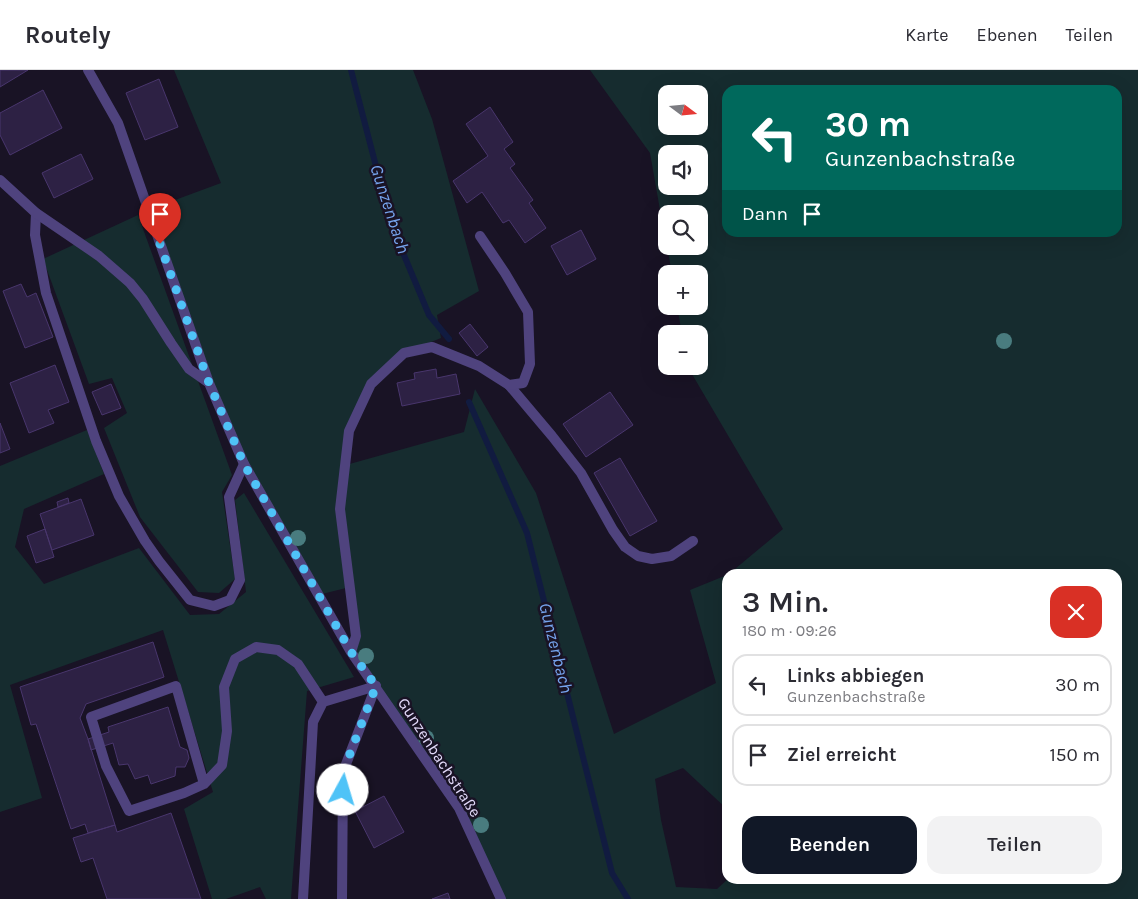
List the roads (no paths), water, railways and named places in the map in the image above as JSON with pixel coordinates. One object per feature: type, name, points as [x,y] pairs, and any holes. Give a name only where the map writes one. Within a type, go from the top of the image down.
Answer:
[{"type":"street","name":"Gunzenbachstraße","points":[[88,70],[118,123],[209,383],[244,464],[351,652],[459,808],[501,899]]},
{"type":"street","points":[[0,180],[36,213],[98,256],[130,283],[143,299],[189,369],[209,383]]},
{"type":"street","points":[[36,213],[35,235],[46,292],[96,441],[119,496],[145,541],[190,600],[214,606],[230,600],[240,580],[228,496],[244,464]]},
{"type":"street","points":[[480,236],[528,312],[530,364],[524,383],[509,385]]},
{"type":"street","points":[[351,652],[356,636],[340,509],[348,431],[371,384],[404,353],[432,347],[479,366],[509,385],[581,473],[613,530],[625,547],[638,556],[652,560],[671,556],[693,541]]},
{"type":"street","points":[[204,784],[176,686],[91,716],[106,766],[129,811],[184,793],[204,784],[222,765],[227,732],[224,687],[235,659],[256,648],[278,650],[298,664],[323,702]]},
{"type":"street","name":"Gunzenbachstraße","points":[[342,899],[343,772],[376,686]]},
{"type":"street","points":[[303,899],[313,722],[323,702],[376,686]]},
{"type":"waterway","name":"Gunzenbach","points":[[351,70],[391,224],[429,315],[449,339]]},
{"type":"waterway","name":"Gunzenbach","points":[[469,402],[527,533],[612,873],[628,899]]}]
